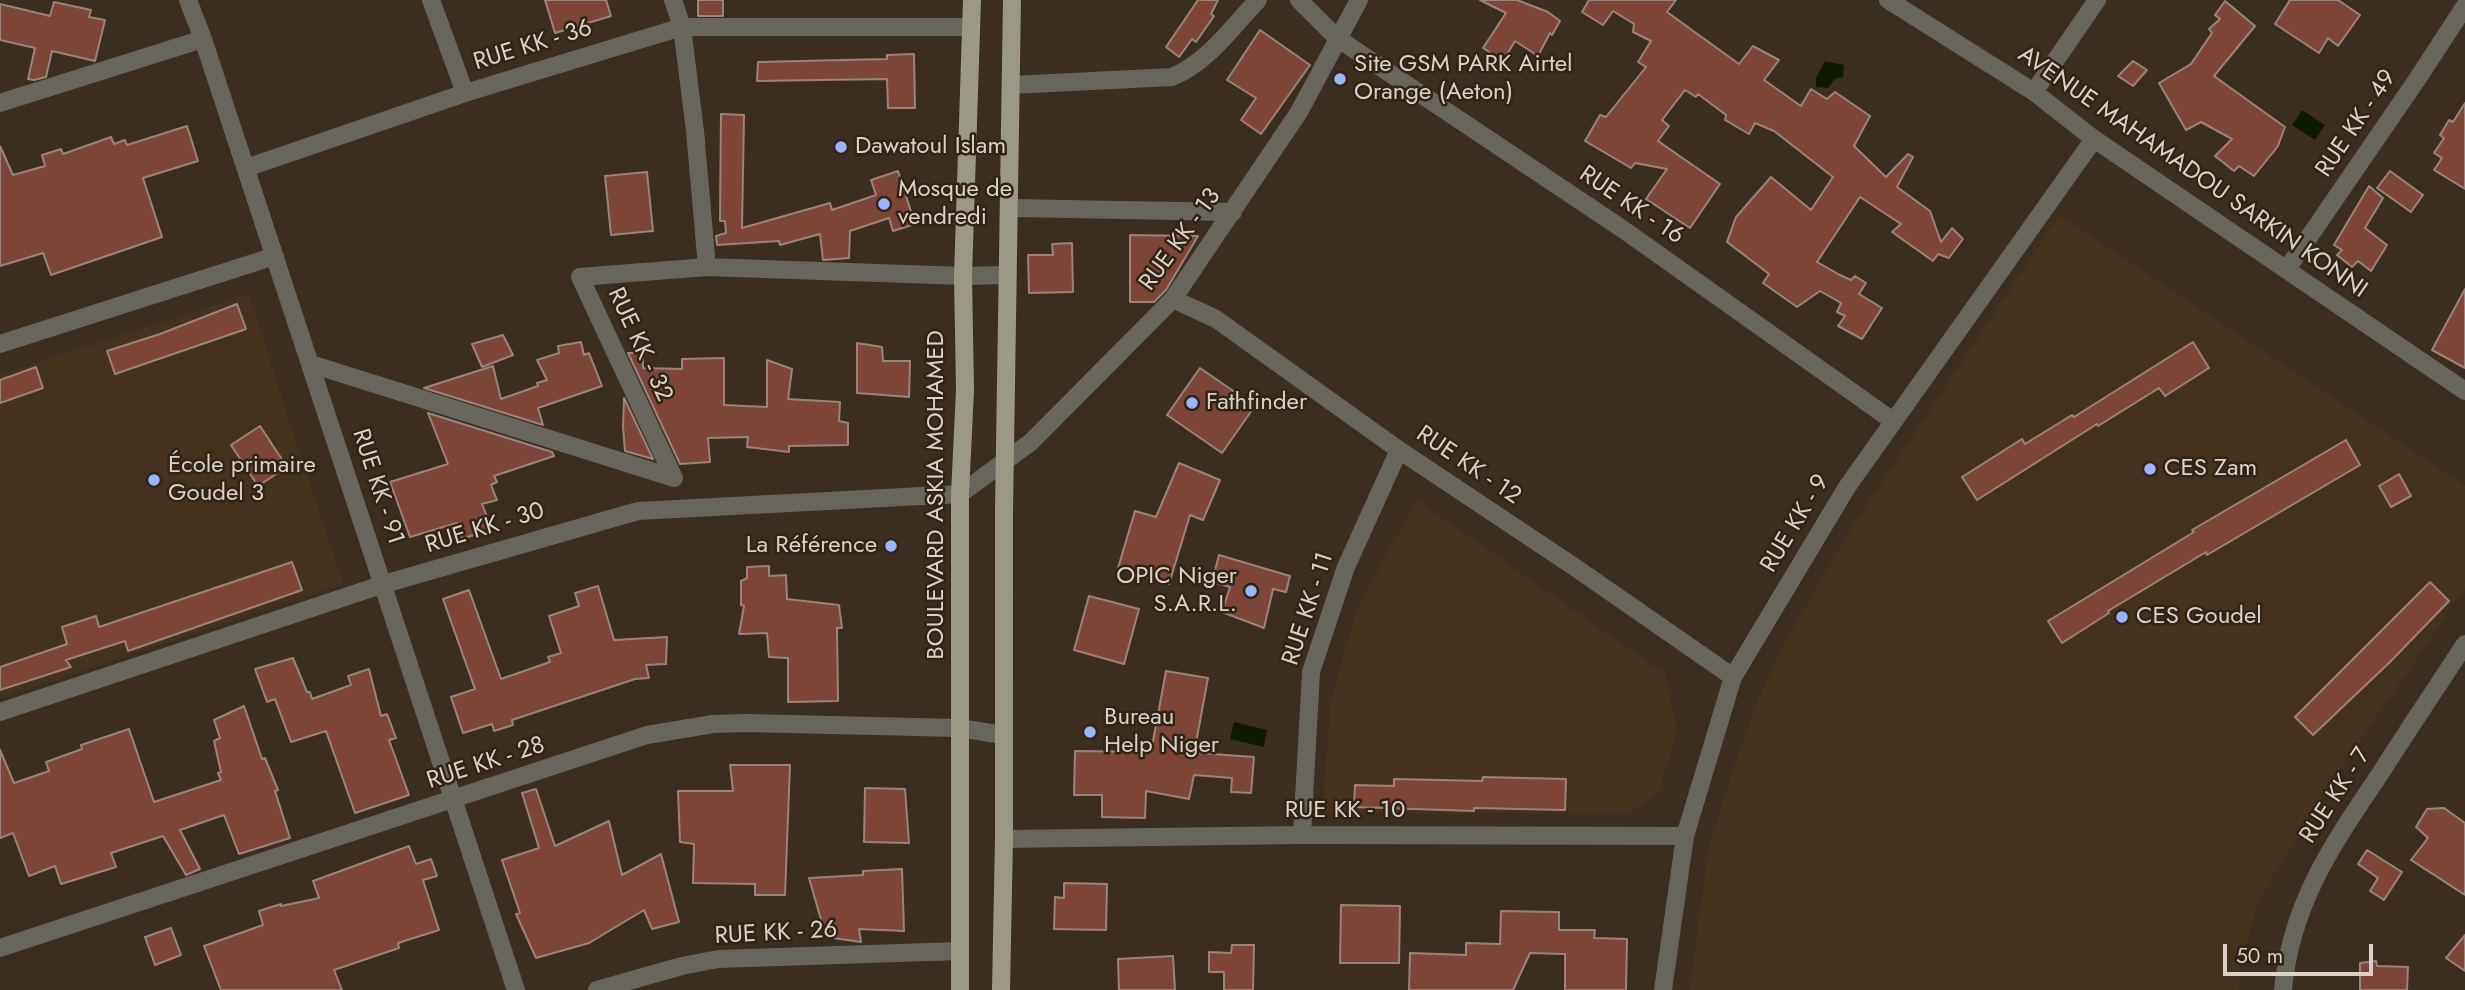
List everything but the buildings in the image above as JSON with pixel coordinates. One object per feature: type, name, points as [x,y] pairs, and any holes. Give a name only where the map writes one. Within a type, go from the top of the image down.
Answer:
[{"type":"main road","name":"BOULEVARD ASKIA MOHAMED","points":[[960,990],[960,494],[965,390],[963,276],[972,0]]},
{"type":"main road","points":[[1002,990],[1005,463],[1012,0]]},
{"type":"street","name":"RUE KK - 91","points":[[188,0],[384,584],[516,990]]},
{"type":"street","points":[[432,0],[465,93]]},
{"type":"street","points":[[673,0],[682,27],[695,131],[707,267]]},
{"type":"street","points":[[1012,85],[1172,77],[1190,69],[1210,52],[1258,0]]},
{"type":"street","name":"RUE KK - 16","points":[[1299,0],[1337,38],[1624,230],[1893,421]]},
{"type":"street","name":"RUE KK - 13","points":[[960,494],[1031,442],[1173,299],[1299,112],[1359,0]]},
{"type":"street","name":"AVENUE MAHAMADOU SARKIN KONNI","points":[[1888,0],[2034,92],[2094,139],[2465,391]]},
{"type":"street","points":[[2034,92],[2097,0]]},
{"type":"street","name":"RUE KK - 49","points":[[2287,269],[2465,6]]},
{"type":"street","name":"RUE KK - 36","points":[[246,168],[465,93],[682,27],[971,27]]},
{"type":"street","points":[[0,103],[203,39]]},
{"type":"street","points":[[0,91],[20,96]]},
{"type":"street","name":"RUE KK - 9","points":[[1663,990],[1685,836],[1733,677],[1847,487],[2094,139]]},
{"type":"street","points":[[1010,208],[1233,212]]},
{"type":"street","points":[[0,344],[275,256]]},
{"type":"street","name":"RUE KK - 32","points":[[311,364],[674,478],[580,277],[707,267],[963,276],[1008,275]]},
{"type":"street","name":"RUE KK - 12","points":[[1173,299],[1216,319],[1399,450],[1733,677]]},
{"type":"street","name":"RUE KK - 11","points":[[1302,835],[1311,672],[1346,567],[1399,450]]},
{"type":"street","name":"RUE KK - 30","points":[[0,712],[384,584],[638,511],[960,494]]},
{"type":"street","name":"RUE KK - 7","points":[[2283,990],[2297,918],[2313,880],[2465,644]]},
{"type":"street","name":"RUE KK - 28","points":[[0,948],[647,736],[683,728],[747,723],[959,728],[1003,735]]},
{"type":"street","name":"RUE KK - 10","points":[[1004,839],[1302,835],[1685,836]]},
{"type":"street","name":"RUE KK - 26","points":[[597,990],[682,965],[718,959],[960,951]]},
{"type":"shaded area","points":[[1825,61],[1844,65],[1843,77],[1835,79],[1828,88],[1816,87],[1816,78]]},
{"type":"shaded area","points":[[2302,110],[2325,125],[2315,140],[2292,125]]},
{"type":"shaded area","name":"CES Goudel","points":[[2060,215],[2465,486],[2465,588],[2331,783],[2276,870],[2256,908],[2242,959],[2239,990],[1690,990],[1708,852],[1732,771],[1760,696],[1784,643],[1852,528]]},
{"type":"shaded area","name":"École primaire Goudel 3","points":[[248,294],[343,584],[0,698],[0,375]]},
{"type":"shaded area","points":[[1417,500],[1665,674],[1677,728],[1660,791],[1629,813],[1322,814],[1331,701],[1357,609]]},
{"type":"shaded area","points":[[1234,722],[1267,730],[1264,747],[1230,739]]},
{"type":"place","name":"Site GSM PARK Airtel Orange (Aeton)","points":[[1340,79]]},
{"type":"place","name":"Dawatoul Islam","points":[[841,147]]},
{"type":"place","name":"Mosque de vendredi","points":[[884,204]]},
{"type":"place","name":"Fathfinder","points":[[1192,403]]},
{"type":"place","name":"CES Zam","points":[[2150,469]]},
{"type":"place","name":"École primaire Goudel 3","points":[[154,480]]},
{"type":"place","name":"La Référence","points":[[891,546]]},
{"type":"place","name":"OPIC Niger S.A.R.L.","points":[[1251,591]]},
{"type":"place","name":"CES Goudel","points":[[2122,617]]},
{"type":"place","name":"Bureau Help Niger","points":[[1090,732]]}]
